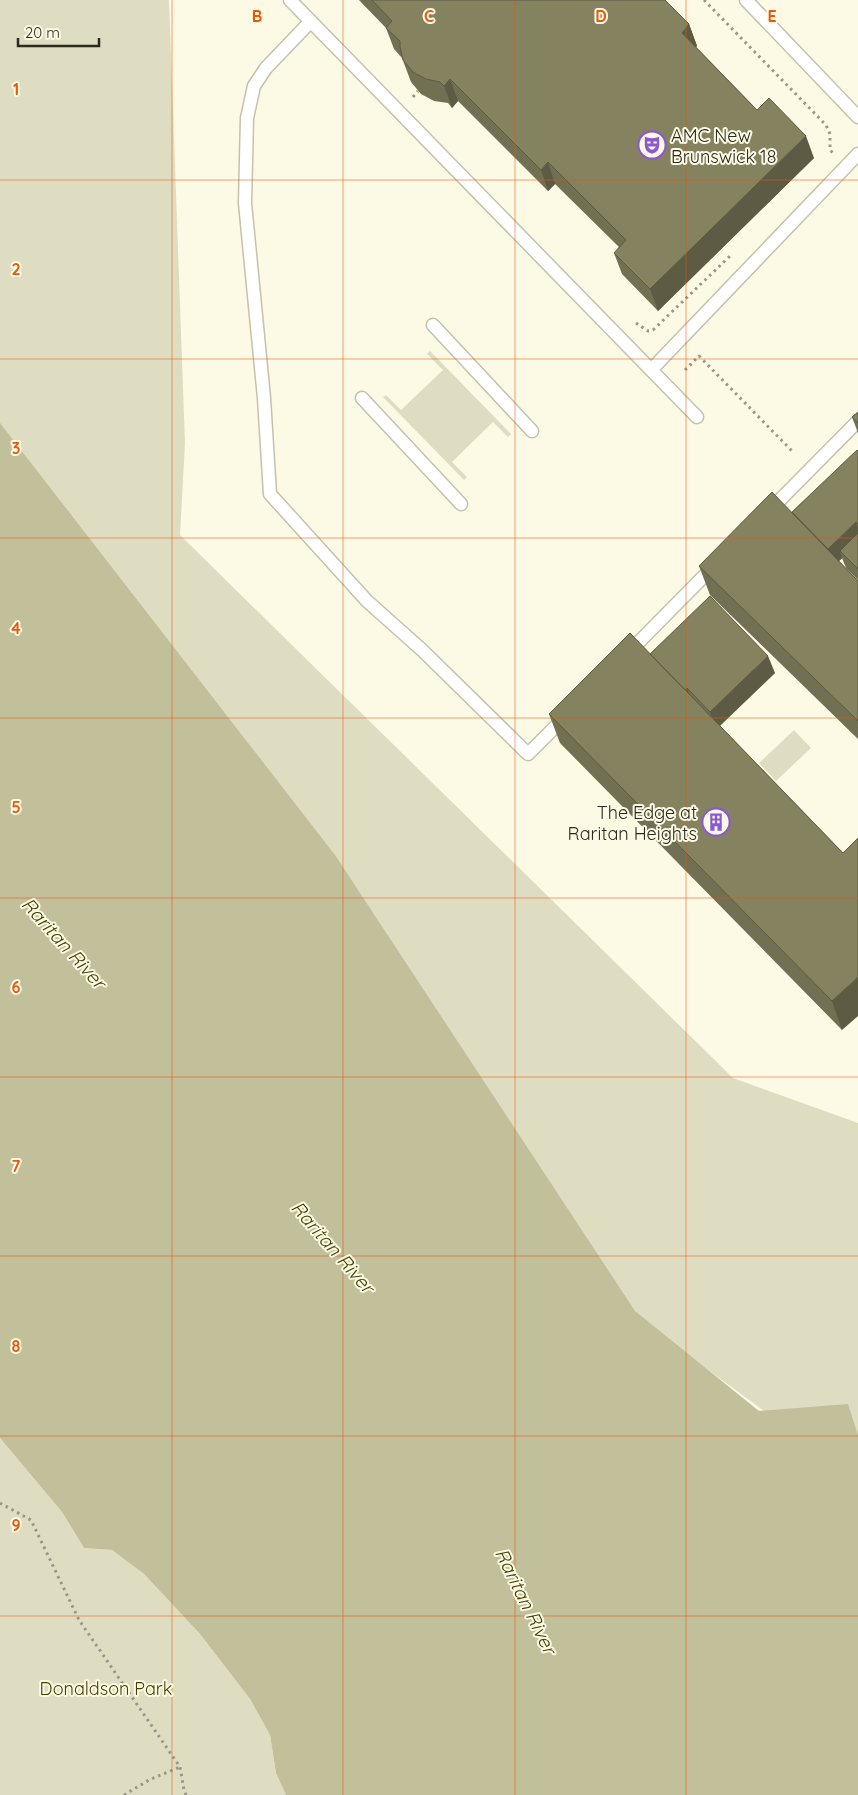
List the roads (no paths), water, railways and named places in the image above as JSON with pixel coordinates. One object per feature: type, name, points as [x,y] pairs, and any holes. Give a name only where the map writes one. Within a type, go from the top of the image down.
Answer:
[{"type":"lane","points":[[290,0],[697,416]]},
{"type":"lane","points":[[746,0],[858,117]]},
{"type":"lane","points":[[311,21],[266,68],[254,86],[247,118],[245,203],[264,398],[270,494],[367,600],[422,650],[528,754],[570,711]]},
{"type":"lane","points":[[652,369],[858,154]]},
{"type":"lane","points":[[433,325],[532,431]]},
{"type":"lane","points":[[362,398],[461,504]]},
{"type":"lane","points":[[760,520],[858,421]]},
{"type":"lane","points":[[619,662],[725,556]]},
{"type":"water","name":"Raritan River","points":[[0,423],[335,855],[635,1311],[759,1411],[848,1404],[858,1435],[858,1795],[286,1795],[276,1773],[270,1735],[250,1699],[200,1634],[144,1574],[112,1550],[84,1548],[62,1512],[0,1438]]},
{"type":"place","name":"AMC New Brunswick 18","points":[[652,145]]},
{"type":"place","name":"The Edge at Raritan Heights","points":[[716,822]]},
{"type":"park label","name":"Donaldson Park","points":[[106,1688]]}]
